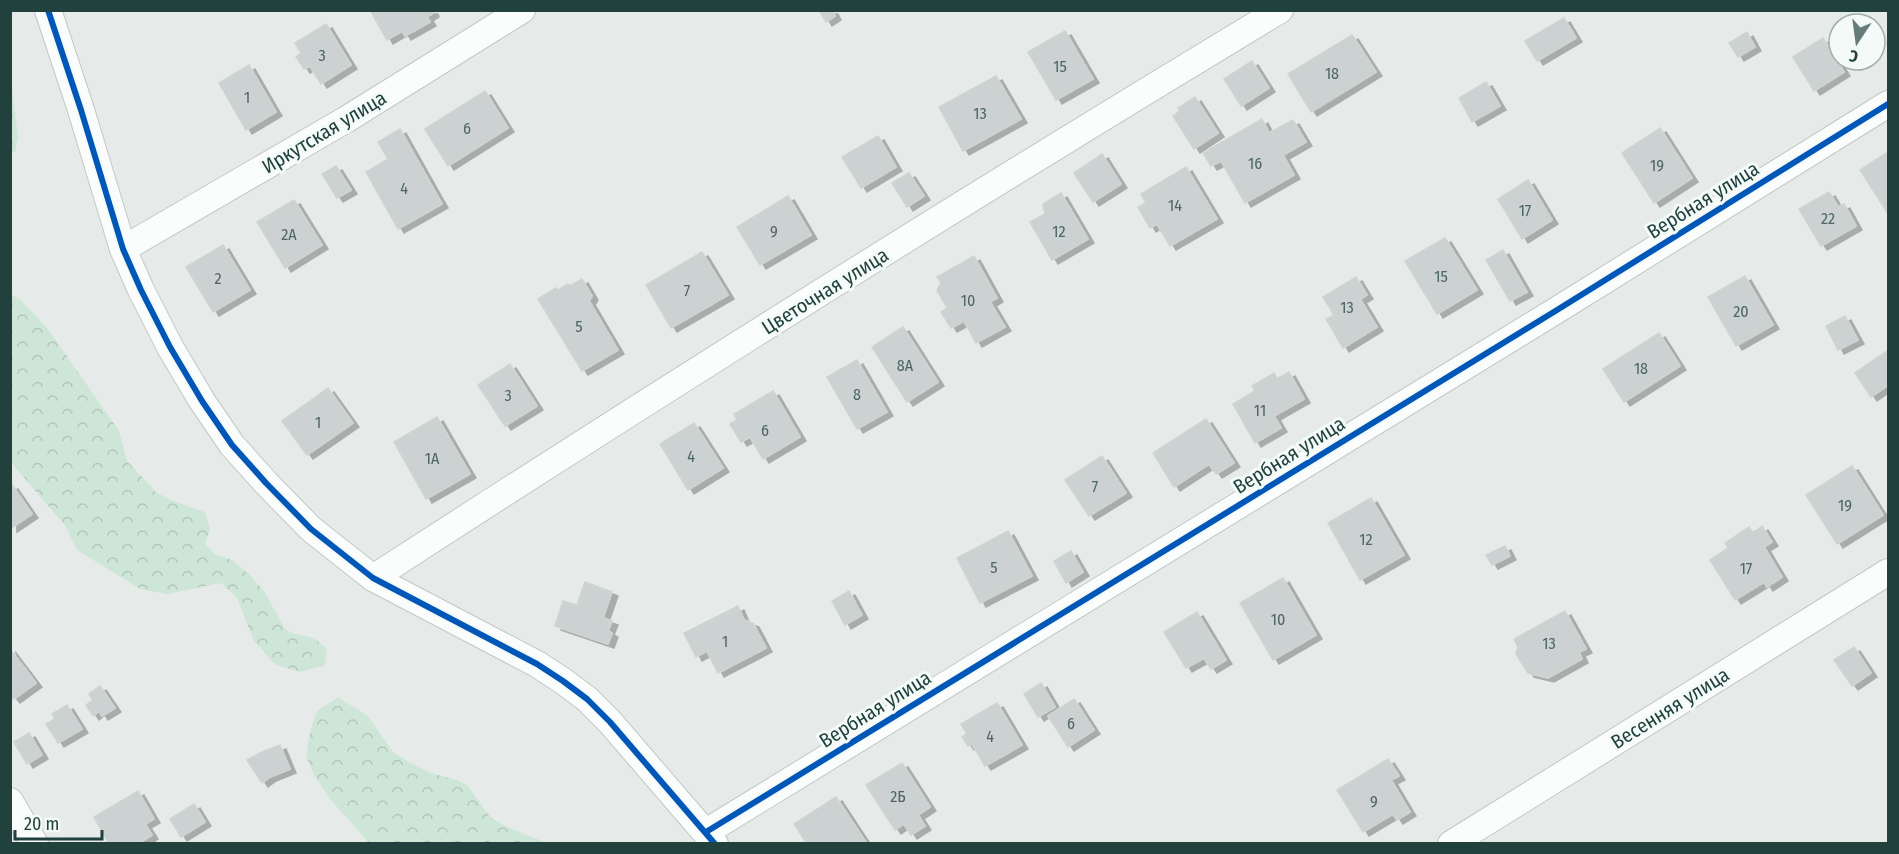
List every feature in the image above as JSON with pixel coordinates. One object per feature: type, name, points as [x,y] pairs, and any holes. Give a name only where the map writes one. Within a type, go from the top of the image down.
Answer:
[{"type":"street","points":[[48,10],[123,249],[170,347],[232,445],[311,528],[373,578],[507,649],[563,681],[587,699],[610,722],[710,838]]},
{"type":"street","name":"Иркутская улица","points":[[123,249],[347,119],[522,10]]},
{"type":"street","name":"Цветочная улица","points":[[373,578],[603,430],[1117,109],[1280,10]]},
{"type":"street","name":"Вербная улица","points":[[710,838],[1888,104]]},
{"type":"street","name":"Весенняя улица","points":[[1451,843],[1888,572]]},
{"type":"street","points":[[10,801],[35,843]]},
{"type":"green space","points":[[11,81],[18,137],[15,152],[11,152]]},
{"type":"green space","points":[[11,295],[20,299],[48,329],[119,431],[127,461],[156,492],[205,512],[210,529],[205,544],[215,554],[232,560],[249,574],[264,591],[285,629],[314,638],[327,649],[325,665],[300,672],[276,665],[254,641],[237,598],[221,583],[167,594],[140,589],[77,550],[66,527],[11,462]]},
{"type":"green space","points":[[338,697],[368,716],[393,752],[431,773],[457,780],[468,786],[490,817],[505,826],[547,843],[369,843],[330,799],[314,775],[306,756],[310,732],[317,711]]},
{"type":"building","points":[[370,10],[432,10],[433,13],[427,17],[430,22],[405,36],[402,31],[387,40]]},
{"type":"building","points":[[819,10],[832,10],[835,16],[826,22]]},
{"type":"building","points":[[1564,18],[1576,38],[1537,61],[1525,41]]},
{"type":"building","points":[[326,24],[351,65],[321,84],[310,66],[304,69],[296,57],[301,53],[295,43]]},
{"type":"building","points":[[1065,31],[1093,79],[1056,100],[1028,52]]},
{"type":"building","points":[[1747,32],[1755,47],[1738,57],[1729,43]]},
{"type":"building","points":[[1352,35],[1376,72],[1311,112],[1288,74]]},
{"type":"building","points":[[1823,38],[1827,44],[1827,72],[1844,72],[1814,91],[1793,57]]},
{"type":"building","points":[[1252,61],[1269,88],[1241,106],[1224,79]]},
{"type":"building","points":[[249,65],[276,112],[246,130],[219,83]]},
{"type":"building","points":[[996,76],[1021,119],[963,151],[939,107]]},
{"type":"building","points":[[1486,82],[1500,106],[1472,122],[1459,98]]},
{"type":"building","points":[[485,91],[508,128],[448,166],[425,129]]},
{"type":"building","points":[[1195,97],[1218,133],[1194,149],[1173,116],[1180,111],[1178,108]]},
{"type":"building","points":[[1262,119],[1269,133],[1293,120],[1306,142],[1283,155],[1294,175],[1245,203],[1221,161],[1211,166],[1203,153]]},
{"type":"building","points":[[1660,128],[1692,178],[1654,203],[1622,153]]},
{"type":"building","points":[[400,129],[442,204],[398,229],[366,172],[388,159],[378,142]]},
{"type":"building","points":[[878,136],[896,167],[861,188],[842,157]]},
{"type":"building","points":[[1888,152],[1888,214],[1860,170]]},
{"type":"building","points":[[1102,154],[1121,184],[1093,202],[1074,173]]},
{"type":"building","points":[[336,166],[351,190],[337,198],[322,174]]},
{"type":"building","points":[[1186,167],[1217,219],[1170,246],[1157,224],[1150,228],[1138,207],[1146,203],[1141,194]]},
{"type":"building","points":[[909,173],[924,196],[907,207],[892,183]]},
{"type":"building","points":[[1528,180],[1552,220],[1522,239],[1498,199]]},
{"type":"building","points":[[1829,192],[1838,207],[1844,204],[1856,226],[1821,246],[1799,209]]},
{"type":"building","points":[[1061,193],[1088,239],[1052,260],[1030,222],[1045,214],[1043,204]]},
{"type":"building","points":[[788,196],[811,235],[760,265],[737,227]]},
{"type":"building","points":[[294,200],[322,245],[285,268],[257,222]]},
{"type":"building","points":[[1445,238],[1477,290],[1437,314],[1405,261]]},
{"type":"building","points":[[223,245],[250,290],[213,312],[186,267]]},
{"type":"building","points":[[1503,250],[1527,292],[1510,301],[1486,260]]},
{"type":"building","points":[[702,252],[728,295],[671,328],[646,285]]},
{"type":"building","points":[[974,256],[997,298],[990,302],[1005,327],[976,343],[964,321],[951,328],[941,312],[947,308],[937,290],[941,283],[937,277]]},
{"type":"building","points":[[1745,276],[1773,325],[1736,346],[1708,297]]},
{"type":"building","points":[[1356,277],[1367,295],[1360,299],[1377,327],[1343,348],[1326,319],[1334,315],[1323,297]]},
{"type":"building","points":[[582,279],[592,296],[589,301],[618,350],[582,371],[538,299],[556,288],[558,290],[568,284],[570,286]]},
{"type":"building","points":[[1845,316],[1858,340],[1838,350],[1826,326]]},
{"type":"building","points":[[903,327],[938,382],[907,402],[872,347]]},
{"type":"building","points":[[1659,333],[1680,366],[1624,402],[1603,369]]},
{"type":"building","points":[[1887,351],[1888,385],[1871,397],[1855,373]]},
{"type":"building","points":[[857,360],[887,412],[857,429],[827,377]]},
{"type":"building","points":[[510,364],[537,406],[505,426],[478,385]]},
{"type":"building","points":[[1289,372],[1304,399],[1274,416],[1281,428],[1255,443],[1233,404],[1255,391],[1252,386],[1274,373],[1277,379]]},
{"type":"building","points":[[328,388],[353,423],[307,455],[282,421]]},
{"type":"building","points":[[773,391],[800,437],[763,459],[750,437],[741,442],[730,424],[737,420],[734,414]]},
{"type":"building","points":[[437,417],[470,474],[426,499],[394,442]]},
{"type":"building","points":[[1206,419],[1234,463],[1216,474],[1209,464],[1174,487],[1153,453]]},
{"type":"building","points":[[694,423],[723,468],[688,490],[660,444]]},
{"type":"building","points":[[1102,456],[1126,493],[1089,516],[1065,480]]},
{"type":"building","points":[[1852,466],[1883,515],[1837,544],[1806,495]]},
{"type":"building","points":[[12,485],[32,514],[11,528],[10,486]]},
{"type":"building","points":[[1371,498],[1404,555],[1360,580],[1328,523]]},
{"type":"building","points":[[1762,526],[1772,542],[1764,547],[1782,577],[1767,587],[1764,582],[1735,600],[1710,560],[1728,548],[1725,543],[1749,527],[1753,533]]},
{"type":"building","points":[[1008,531],[1032,576],[980,603],[957,558]]},
{"type":"building","points":[[1505,546],[1510,556],[1492,565],[1486,555]]},
{"type":"building","points":[[1071,551],[1083,572],[1066,583],[1054,561]]},
{"type":"building","points":[[1283,578],[1316,635],[1273,660],[1240,603]]},
{"type":"building","points":[[585,582],[612,592],[603,618],[612,621],[608,631],[612,633],[608,644],[555,626],[563,601],[577,605]]},
{"type":"building","points":[[849,591],[862,615],[845,625],[832,601]]},
{"type":"building","points":[[738,606],[744,620],[753,623],[766,648],[718,673],[707,651],[696,657],[684,633]]},
{"type":"building","points":[[1565,611],[1586,649],[1579,652],[1582,659],[1548,678],[1528,673],[1516,654],[1518,647],[1514,639]]},
{"type":"building","points":[[1197,612],[1226,660],[1211,669],[1204,658],[1186,668],[1164,632]]},
{"type":"building","points":[[1854,647],[1871,673],[1852,686],[1834,660]]},
{"type":"building","points":[[10,649],[36,683],[14,699],[10,694]]},
{"type":"building","points":[[1041,683],[1055,707],[1038,717],[1024,694]]},
{"type":"building","points":[[100,686],[115,708],[102,716],[99,711],[93,716],[86,705],[93,700],[89,694]]},
{"type":"building","points":[[1074,699],[1094,730],[1068,747],[1048,716]]},
{"type":"building","points":[[997,703],[1022,745],[985,766],[972,744],[968,746],[962,737],[967,734],[961,724]]},
{"type":"building","points":[[67,705],[82,729],[58,743],[46,724],[55,719],[52,714]]},
{"type":"building","points":[[29,733],[42,755],[27,764],[14,742]]},
{"type":"building","points":[[280,745],[290,769],[262,783],[247,760]]},
{"type":"building","points":[[1388,759],[1399,776],[1391,780],[1410,812],[1397,820],[1393,814],[1363,832],[1337,790]]},
{"type":"building","points":[[902,763],[930,807],[918,815],[925,826],[911,835],[904,824],[895,830],[866,785]]},
{"type":"building","points":[[138,791],[154,819],[145,824],[152,835],[138,844],[109,844],[94,817]]},
{"type":"building","points":[[836,797],[867,844],[807,844],[794,824]]},
{"type":"building","points":[[194,804],[205,822],[181,837],[170,819]]},
{"type":"cycle path","points":[[48,10],[123,249],[170,347],[202,401],[232,445],[311,529],[373,578],[537,664],[587,699],[610,722],[715,844]]},
{"type":"cycle path","points":[[706,832],[1557,310],[1888,104]]}]
